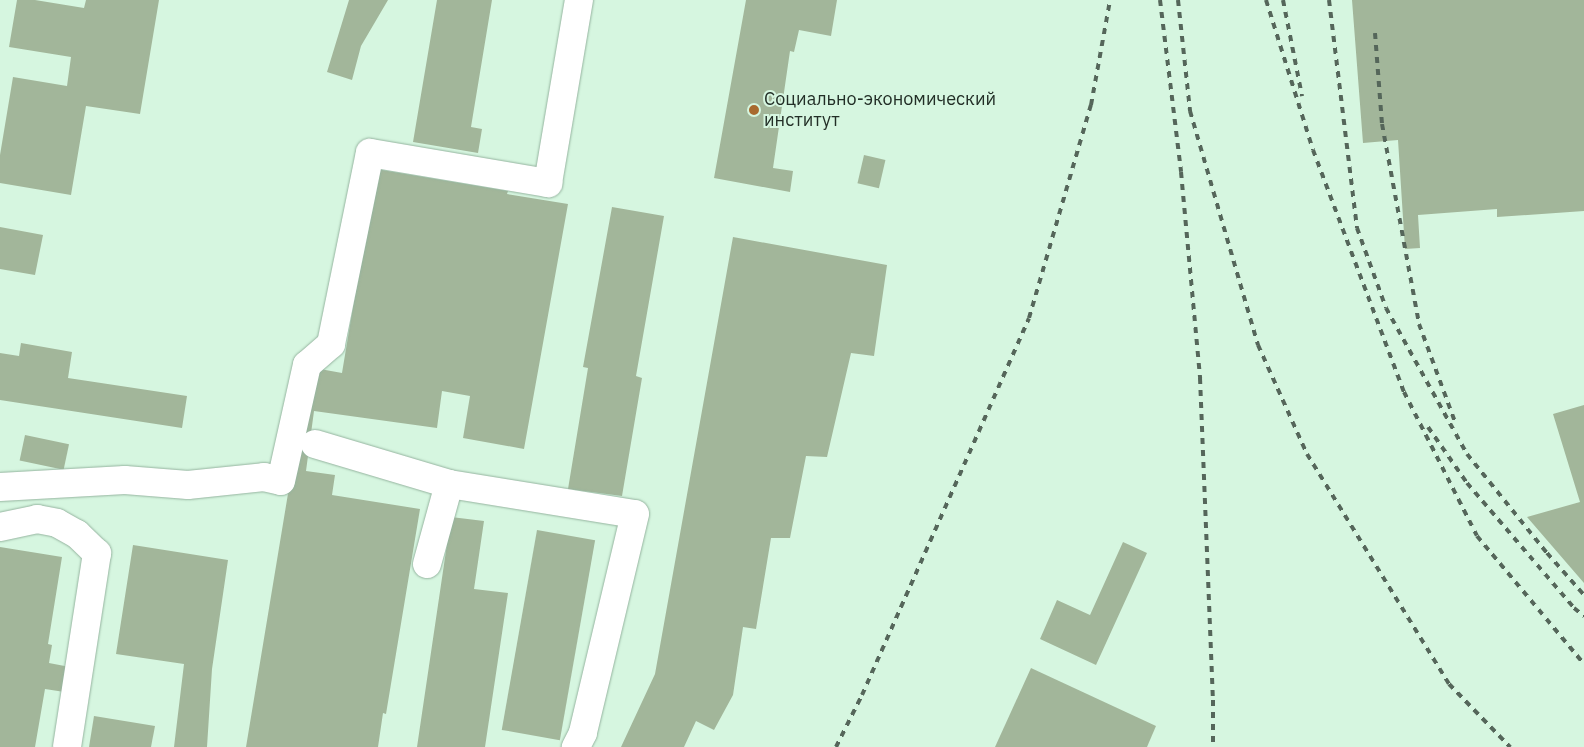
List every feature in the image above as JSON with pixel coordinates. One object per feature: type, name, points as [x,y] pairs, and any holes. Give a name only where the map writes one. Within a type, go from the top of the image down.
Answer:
[{"type":"lane","points":[[0,487],[125,480],[188,485],[264,477],[281,481],[307,365],[331,344],[370,153],[548,183],[579,0]]},
{"type":"lane","points":[[315,444],[449,484],[635,514],[583,732],[576,747]]},
{"type":"lane","points":[[428,564],[449,484]]},
{"type":"lane","points":[[0,526],[37,519],[57,523],[77,534],[97,553],[67,747]]},
{"type":"building","points":[[17,0],[35,0],[84,8],[86,0],[159,0],[140,114],[86,106],[71,195],[0,183],[0,155],[13,77],[67,86],[71,57],[9,47]]},
{"type":"building","points":[[349,0],[388,0],[361,46],[352,80],[327,72]]},
{"type":"building","points":[[437,0],[492,0],[471,127],[482,129],[478,153],[413,142]]},
{"type":"building","name":"Социально-экономический институт","points":[[746,0],[837,0],[831,36],[799,30],[794,52],[790,51],[773,168],[793,171],[790,192],[714,178]]},
{"type":"building","points":[[1352,0],[1584,0],[1584,211],[1497,217],[1497,209],[1418,215],[1420,248],[1405,249],[1398,140],[1363,143]]},
{"type":"building","points":[[864,155],[885,160],[879,188],[857,183]]},
{"type":"building","points":[[376,169],[508,191],[507,194],[568,204],[524,449],[463,438],[470,396],[442,391],[437,428],[314,411],[306,471],[335,475],[332,495],[420,509],[386,714],[383,713],[378,747],[246,747],[309,367],[342,373]]},
{"type":"building","points":[[612,207],[664,216],[636,376],[642,378],[622,496],[568,489],[588,368],[583,367]]},
{"type":"building","points":[[0,227],[43,235],[35,275],[0,269]]},
{"type":"building","points":[[733,237],[887,265],[874,356],[851,353],[827,457],[806,456],[790,538],[771,538],[756,629],[743,627],[733,695],[714,730],[696,721],[684,747],[621,747],[655,674]]},
{"type":"building","points":[[21,343],[72,352],[68,378],[187,396],[182,428],[0,400],[0,353],[19,356]]},
{"type":"building","points":[[1584,405],[1584,583],[1527,517],[1580,502],[1553,414]]},
{"type":"building","points":[[25,435],[69,444],[64,470],[20,460]]},
{"type":"building","points":[[451,517],[484,521],[474,589],[508,593],[485,747],[417,747]]},
{"type":"building","points":[[537,530],[595,540],[560,740],[502,730]]},
{"type":"building","points":[[1123,542],[1147,553],[1096,665],[1040,639],[1057,600],[1090,615]]},
{"type":"building","points":[[133,545],[228,560],[212,669],[207,747],[174,747],[184,664],[116,654]]},
{"type":"building","points":[[0,547],[62,557],[48,644],[52,645],[49,663],[75,668],[71,693],[45,689],[35,747],[0,747]]},
{"type":"building","points":[[1031,668],[1156,726],[1147,747],[995,747]]},
{"type":"building","points":[[94,716],[155,726],[151,747],[89,747]]},
{"type":"railway","points":[[836,747],[862,695],[1029,318],[1091,105],[1110,0]]},
{"type":"railway","points":[[1160,0],[1181,172],[1200,378],[1213,700],[1213,747]]},
{"type":"railway","points":[[1178,0],[1190,111],[1258,345],[1307,454],[1449,684],[1510,747]]},
{"type":"railway","points":[[1266,0],[1313,150],[1404,392],[1477,536],[1584,664]]},
{"type":"railway","points":[[1283,0],[1302,96]]},
{"type":"railway","points":[[1329,0],[1357,228],[1386,308],[1467,454],[1547,553],[1584,595]]},
{"type":"railway","points":[[1375,33],[1382,124],[1419,324],[1455,422]]},
{"type":"railway","points":[[1428,427],[1467,483],[1574,608],[1584,616]]},
{"type":"place","name":"Социально-экономический институт","points":[[754,110]]}]
